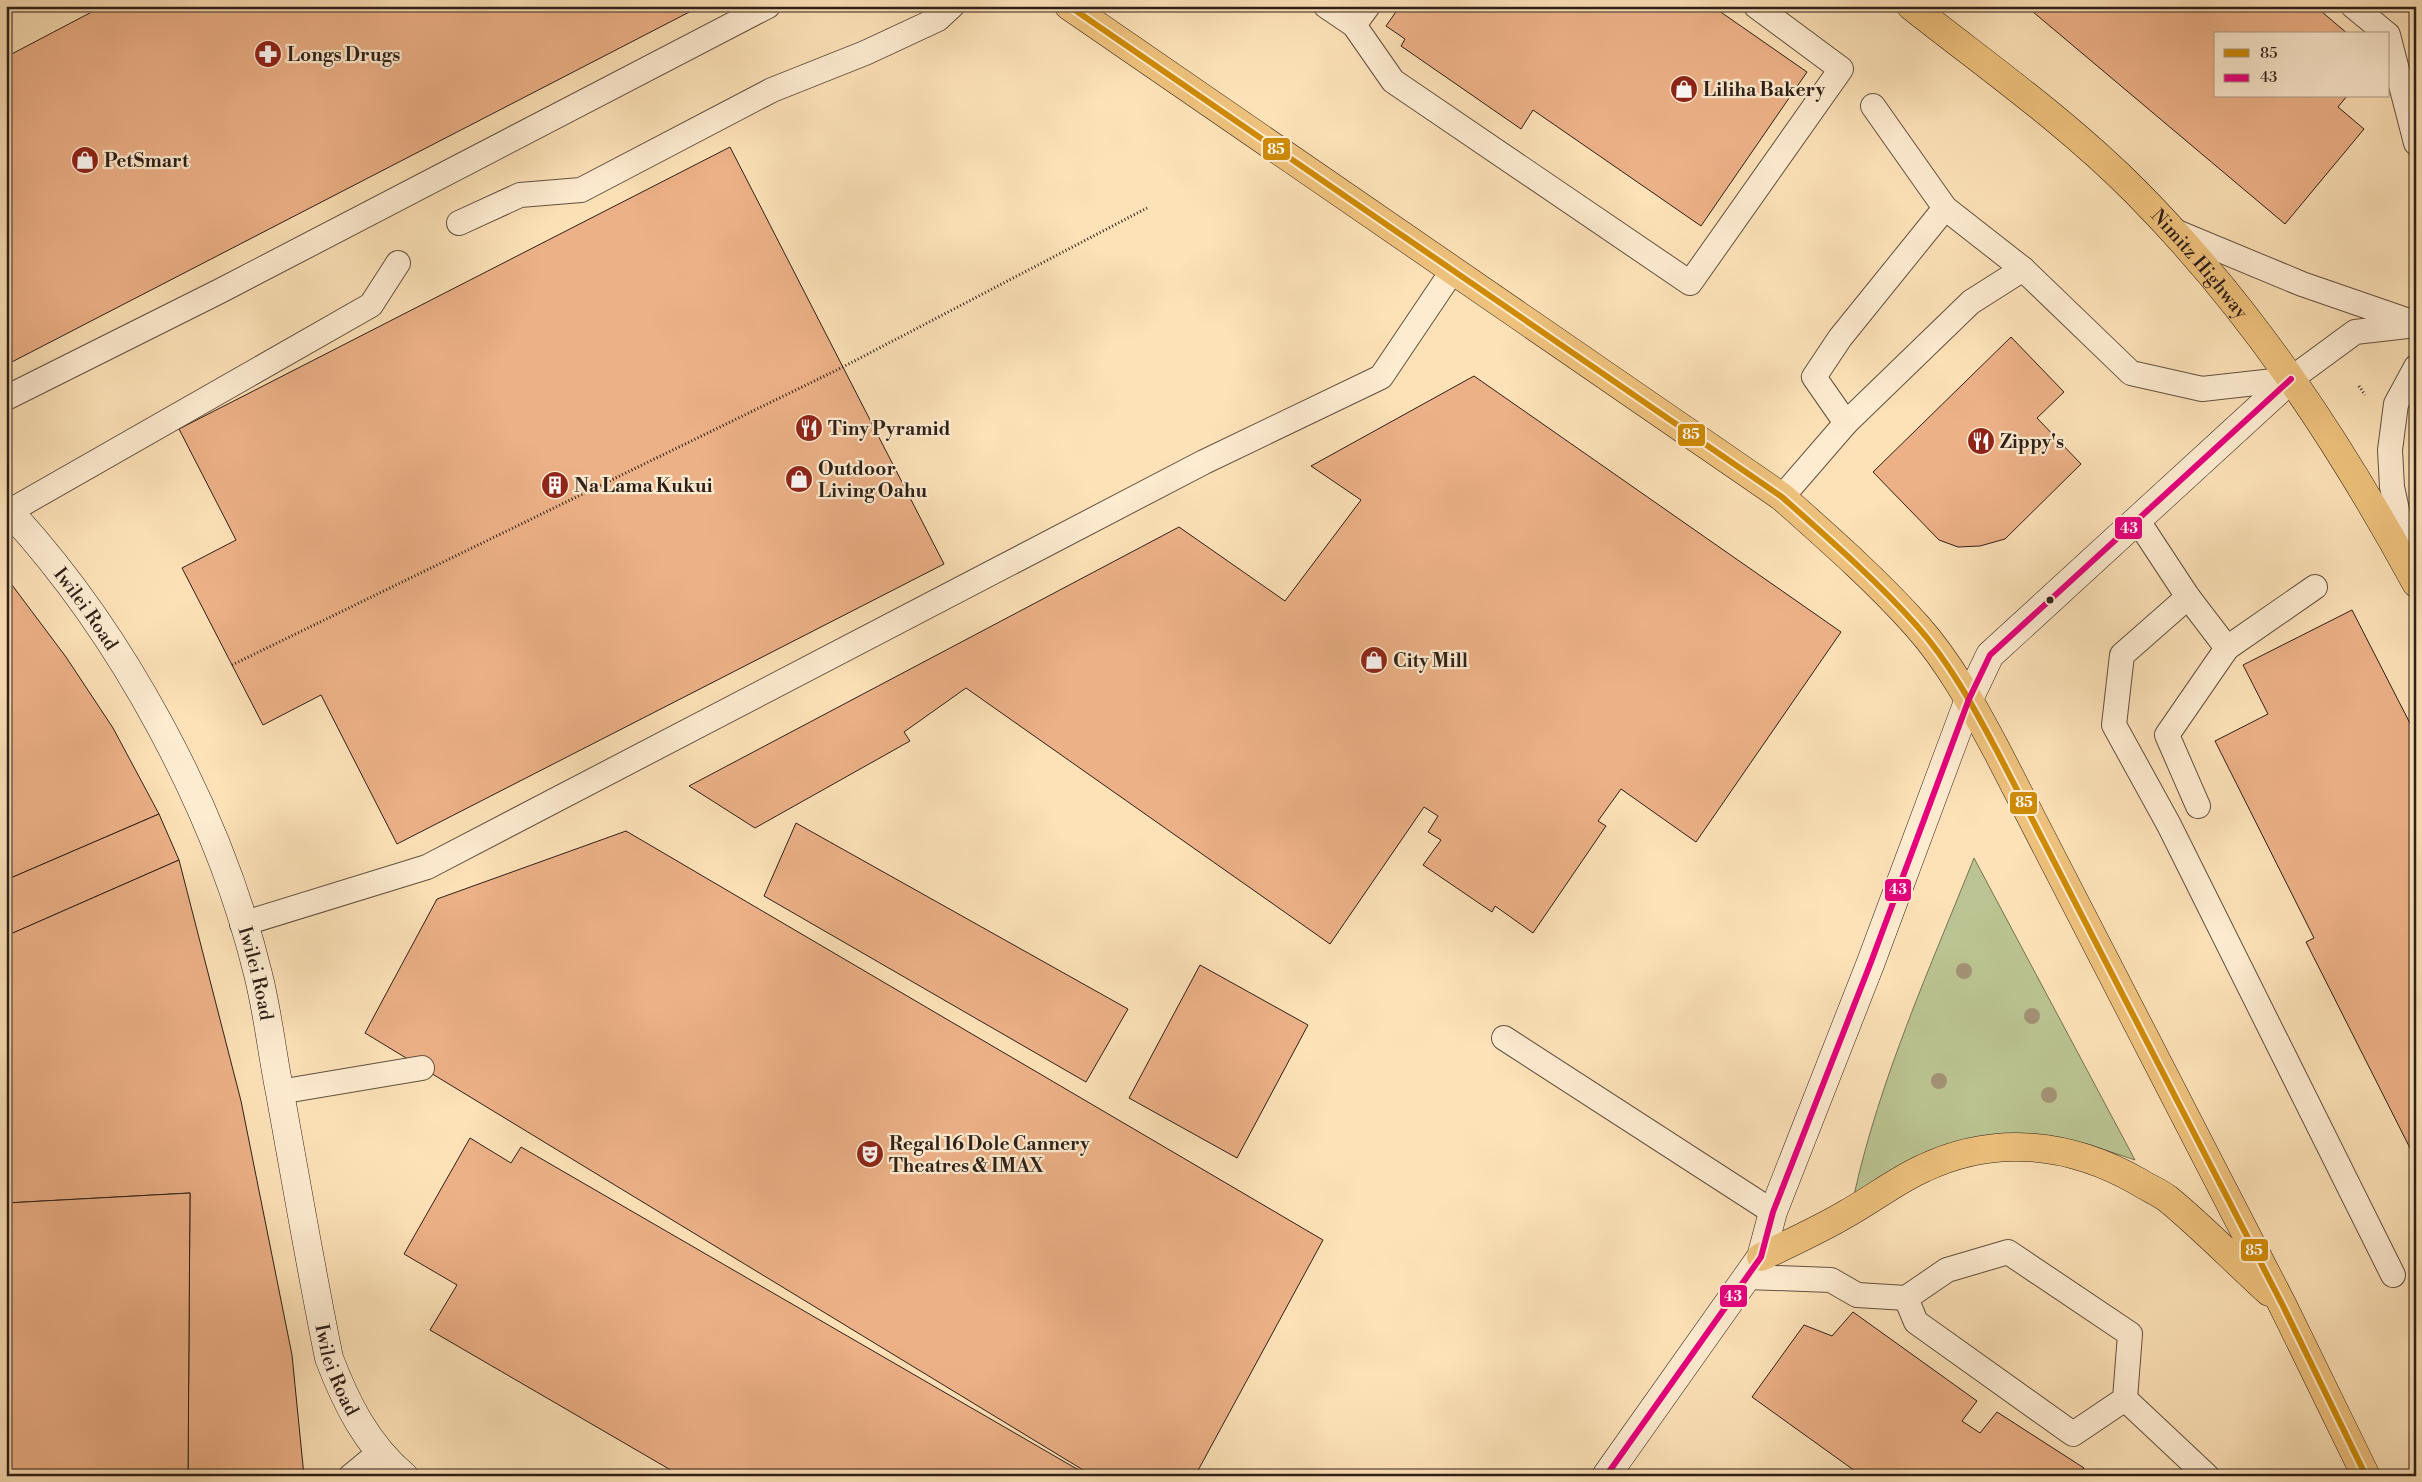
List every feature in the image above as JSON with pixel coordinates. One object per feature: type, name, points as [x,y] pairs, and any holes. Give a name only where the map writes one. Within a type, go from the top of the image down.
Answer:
[{"type":"main road","points":[[1069,6],[1782,497],[1847,556],[1918,627],[1969,699],[2282,1304],[2366,1476]]},
{"type":"main road","name":"Nimitz Highway","points":[[1911,6],[2050,115],[2135,191],[2170,230],[2259,335],[2291,379],[2347,462],[2413,578]]},
{"type":"main road","points":[[1754,1267],[1846,1215],[1894,1183],[1925,1167],[1978,1151],[2008,1147],[2036,1147],[2094,1159],[2167,1198],[2282,1304]]},
{"type":"street","points":[[1606,1476],[1754,1267],[1773,1212],[1871,962],[1969,699],[1990,655],[2291,379]]},
{"type":"street","name":"Iwilei Road","points":[[8,510],[56,567],[98,626],[142,695],[172,750],[206,823],[235,897],[258,974],[329,1358],[354,1416],[380,1452],[404,1476]]},
{"type":"lane","points":[[6,398],[229,287],[768,6]]},
{"type":"lane","points":[[459,223],[520,195],[581,190],[772,90],[865,53],[938,19],[952,6]]},
{"type":"lane","points":[[1326,6],[1354,25],[1393,81],[1690,283],[1841,69],[1756,6]]},
{"type":"lane","points":[[1354,25],[1368,6]]},
{"type":"lane","points":[[2353,6],[2384,32]]},
{"type":"lane","points":[[2390,43],[2416,143]]},
{"type":"lane","points":[[1873,106],[1945,208],[2023,269],[2131,373],[2202,389],[2291,379],[2354,332],[2416,324]]},
{"type":"lane","points":[[1846,423],[1814,377],[1840,338],[1945,208]]},
{"type":"lane","points":[[2170,230],[2302,284],[2416,324]]},
{"type":"lane","points":[[8,510],[371,305],[398,263]]},
{"type":"lane","points":[[1782,497],[1846,423],[1971,302],[2023,269]]},
{"type":"lane","points":[[242,924],[427,866],[1204,462],[1381,377],[1453,270]]},
{"type":"lane","points":[[2413,578],[2392,488],[2390,450],[2396,404],[2416,367]]},
{"type":"lane","points":[[2138,521],[2188,597],[2227,648]]},
{"type":"lane","points":[[2198,806],[2166,735],[2227,648],[2315,587]]},
{"type":"lane","points":[[2188,597],[2122,655],[2114,725],[2168,825],[2393,1275]]},
{"type":"lane","points":[[1504,1038],[1773,1212]]},
{"type":"lane","points":[[279,1092],[422,1068]]},
{"type":"lane","points":[[1754,1267],[1831,1280],[1857,1295],[1906,1298],[1947,1270],[2008,1252],[2130,1334],[2125,1399]]},
{"type":"lane","points":[[1906,1298],[1916,1322],[2073,1434],[2125,1399]]},
{"type":"lane","points":[[2125,1399],[2207,1476]]},
{"type":"lane","points":[[351,1476],[380,1452]]},
{"type":"path","points":[[232,665],[843,368],[1147,208]]},
{"type":"green space","points":[[1974,858],[2135,1160],[2087,1144],[2059,1138],[1920,1156],[1898,1166],[1854,1195],[1865,1151],[1892,1066]]},
{"type":"building","points":[[103,6],[701,6],[6,365],[6,57]]},
{"type":"building","points":[[1400,6],[1712,6],[1807,72],[1701,226],[1533,110],[1521,129],[1401,46],[1405,39],[1386,26]]},
{"type":"building","points":[[2026,6],[2315,6],[2346,32],[2214,32],[2214,98],[2345,98],[2338,107],[2364,129],[2285,224]]},
{"type":"building","name":"Na Lama Kukui","points":[[730,147],[944,564],[397,844],[321,695],[263,725],[182,568],[236,540],[179,429]]},
{"type":"building","name":"Zippy's","points":[[2011,337],[2064,392],[2037,418],[2081,464],[2005,539],[1980,546],[1958,547],[1939,540],[1873,472]]},
{"type":"building","name":"City Mill","points":[[1474,376],[1841,632],[1696,842],[1621,789],[1598,821],[1606,826],[1533,933],[1495,906],[1492,912],[1423,865],[1441,840],[1428,832],[1438,816],[1424,807],[1330,944],[966,688],[904,732],[910,741],[755,828],[689,786],[1179,527],[1285,601],[1361,500],[1311,466]]},
{"type":"building","points":[[6,577],[66,657],[113,728],[159,814],[6,880]]},
{"type":"building","points":[[2352,610],[2416,735],[2416,1160],[2306,942],[2314,938],[2215,741],[2268,714],[2243,665]]},
{"type":"building","points":[[159,814],[179,860],[6,936],[6,880]]},
{"type":"building","points":[[796,823],[1128,1009],[1086,1082],[764,896]]},
{"type":"building","name":"Regal 16 Dole Cannery Theatres & IMAX","points":[[626,831],[1323,1240],[1195,1476],[1093,1476],[365,1033],[437,899]]},
{"type":"building","points":[[179,860],[241,1101],[292,1355],[304,1476],[188,1476],[190,1193],[6,1203],[6,936]]},
{"type":"building","points":[[1200,965],[1308,1025],[1237,1158],[1129,1098]]},
{"type":"building","points":[[470,1138],[511,1163],[521,1147],[1089,1476],[681,1476],[430,1330],[457,1285],[404,1254]]},
{"type":"building","points":[[190,1193],[188,1476],[6,1476],[6,1203]]},
{"type":"building","points":[[1853,1312],[1977,1401],[1962,1421],[1980,1433],[1997,1412],[2084,1468],[2078,1476],[1862,1476],[1752,1397],[1804,1325],[1832,1336]]},
{"type":"transit line","name":"85","points":[[1069,6],[1782,497],[1868,576],[1917,626],[1951,670],[1997,751],[2282,1304],[2366,1476]]},
{"type":"transit line","name":"43","points":[[1606,1476],[1761,1257],[1773,1212],[1871,962],[1969,699],[1990,655],[2291,379]]},
{"type":"place","name":"Longs Drugs","points":[[268,54]]},
{"type":"place","name":"Liliha Bakery","points":[[1684,89]]},
{"type":"place","name":"PetSmart","points":[[85,160]]},
{"type":"place","name":"Tiny Pyramid","points":[[809,428]]},
{"type":"place","name":"Zippy's","points":[[1981,441]]},
{"type":"place","name":"Outdoor Living Oahu","points":[[799,479]]},
{"type":"place","name":"Na Lama Kukui","points":[[555,485]]},
{"type":"place","name":"City Mill","points":[[1374,660]]},
{"type":"place","name":"Regal 16 Dole Cannery Theatres & IMAX","points":[[870,1154]]}]
